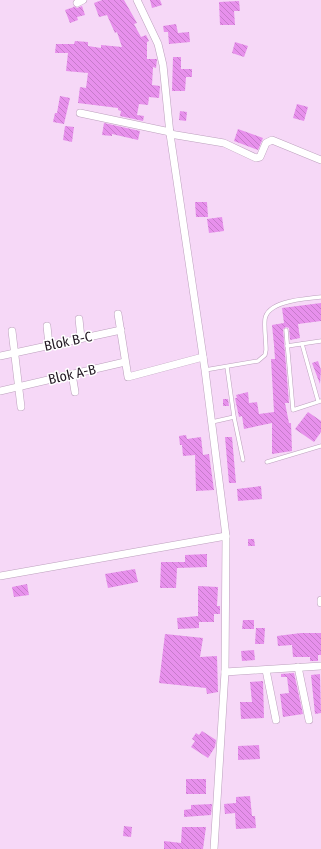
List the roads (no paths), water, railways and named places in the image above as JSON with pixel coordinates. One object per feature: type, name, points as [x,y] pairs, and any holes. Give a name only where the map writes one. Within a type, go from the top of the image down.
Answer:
[{"type":"street","points":[[137,0],[158,44],[163,65],[170,133],[205,370],[226,536],[225,672],[214,849]]},
{"type":"street","points":[[80,112],[170,133],[224,143],[256,158],[260,157],[266,143],[272,140],[321,160]]},
{"type":"street","points":[[118,314],[128,377],[203,357]]},
{"type":"street","points":[[79,319],[81,338]]},
{"type":"street","points":[[47,326],[49,345]]},
{"type":"street","name":"Blok B-C","points":[[0,356],[121,330]]},
{"type":"street","points":[[12,331],[21,407]]},
{"type":"street","name":"Blok A-B","points":[[0,391],[125,362]]},
{"type":"street","points":[[72,374],[75,392]]},
{"type":"street","points":[[0,576],[226,536]]},
{"type":"street","points":[[225,672],[321,666]]},
{"type":"street","points":[[298,667],[309,720]]},
{"type":"street","points":[[266,670],[276,720]]},
{"type":"lane","points":[[205,370],[258,362],[265,354],[265,318],[269,311],[282,303],[321,298]]},
{"type":"lane","points":[[286,330],[293,410],[320,401],[302,344]]},
{"type":"lane","points":[[287,346],[321,341]]},
{"type":"lane","points":[[227,367],[234,417],[243,460]]},
{"type":"lane","points":[[212,422],[234,417]]},
{"type":"lane","points":[[268,462],[321,446]]}]
